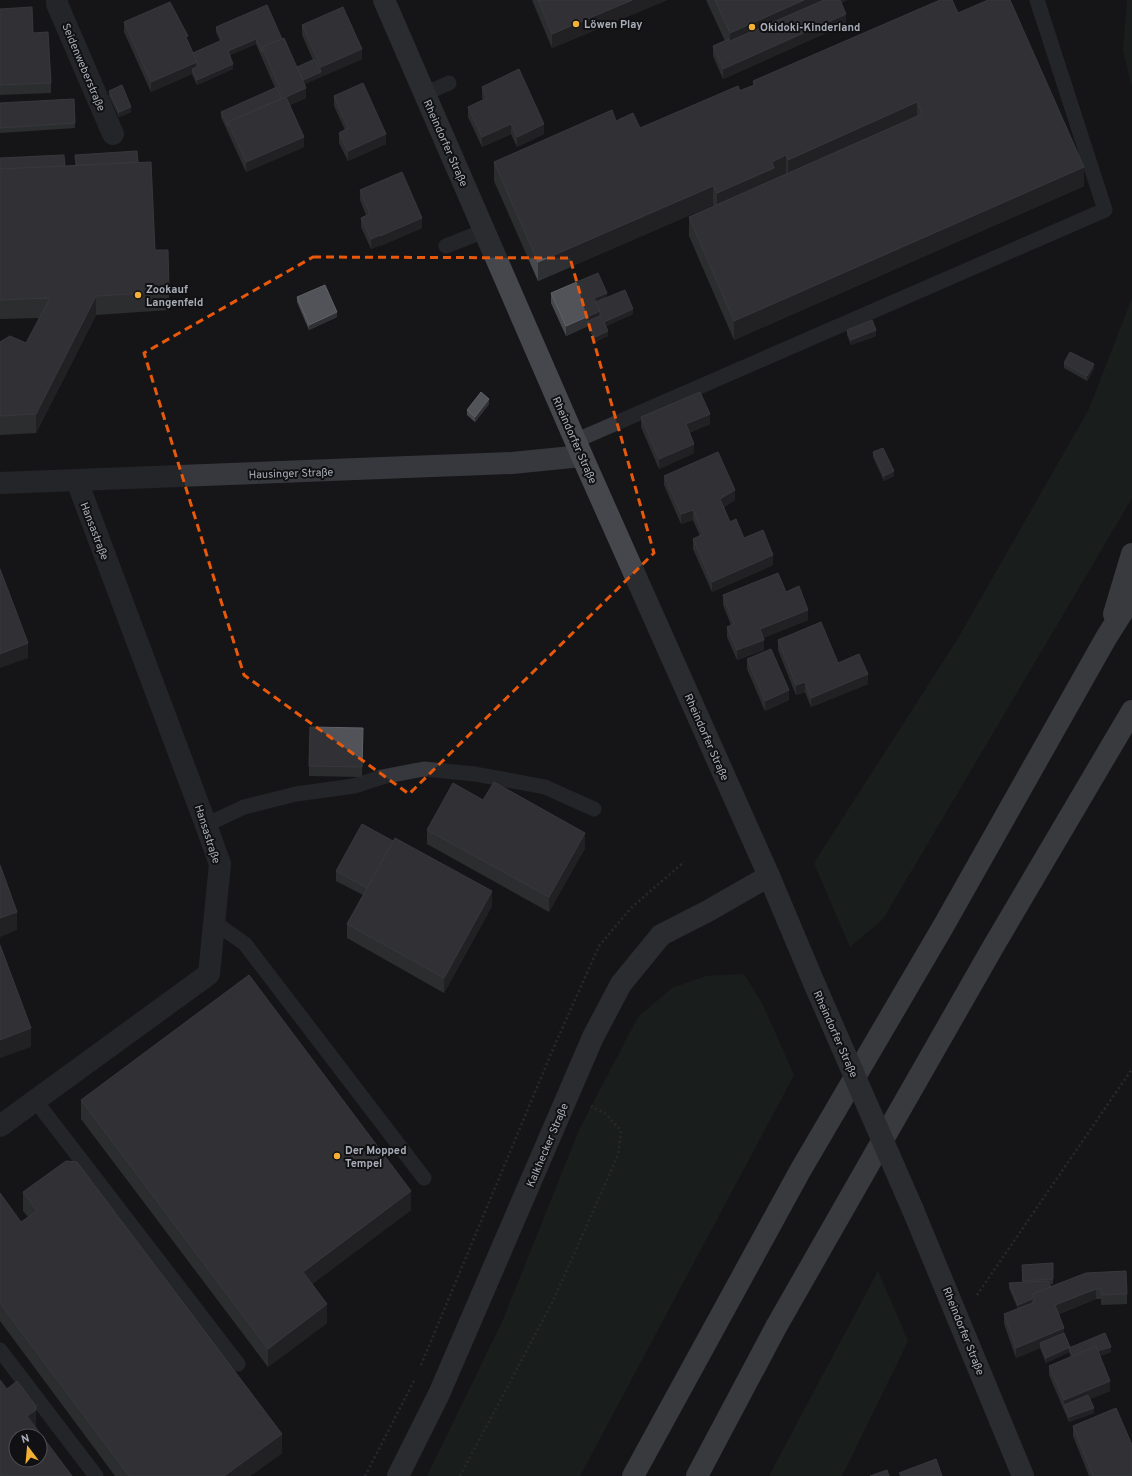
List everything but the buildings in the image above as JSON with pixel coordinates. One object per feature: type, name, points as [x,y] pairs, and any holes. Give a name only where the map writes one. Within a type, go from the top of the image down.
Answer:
[{"type":"highway","points":[[1106,638],[1132,554]]},
{"type":"highway","points":[[633,1476],[800,1171],[944,925],[1106,638],[1132,597]]},
{"type":"highway","points":[[697,1476],[776,1327],[1132,711]]},
{"type":"highway","points":[[1091,781],[1132,730]]},
{"type":"main road","name":"Rheindorfer Straße","points":[[384,0],[579,448],[769,876],[913,1210],[1023,1476]]},
{"type":"main road","name":"Kalkhecker Straße","points":[[398,1476],[439,1394],[593,1037],[621,984],[661,935],[708,911],[769,876]]},
{"type":"street","name":"Seidenweberstraße","points":[[57,0],[57,4],[113,134]]},
{"type":"street","name":"Hausinger Straße","points":[[0,483],[77,482],[512,463],[579,448]]},
{"type":"street","name":"Hansastraße","points":[[0,1126],[209,974],[220,864],[77,482]]},
{"type":"lane","points":[[579,448],[1105,210],[1038,0]]},
{"type":"lane","points":[[424,94],[449,83]]},
{"type":"lane","points":[[446,246],[484,231]]},
{"type":"lane","points":[[206,825],[244,807],[296,794],[354,786],[382,777],[424,769],[475,774],[545,787],[594,809]]},
{"type":"lane","points":[[214,922],[244,944],[424,1178]]},
{"type":"lane","points":[[35,1100],[238,1364]]},
{"type":"lane","points":[[0,1350],[96,1476]]},
{"type":"path","points":[[959,1320],[1132,1069]]},
{"type":"path","points":[[460,1476],[553,1301],[618,1155],[621,1131],[606,1114],[568,1095]]},
{"type":"highlighted area","points":[[313,257],[570,258],[654,553],[409,794],[244,675],[144,353]]},
{"type":"shaded area","points":[[1127,0],[1132,0],[1132,87],[1123,51]]},
{"type":"shaded area","points":[[1132,298],[1132,498],[883,919],[850,947],[814,863],[957,640],[1089,409]]},
{"type":"shaded area","points":[[744,974],[763,1005],[794,1075],[580,1476],[427,1476],[502,1322],[579,1130],[638,1017],[672,988],[706,976]]},
{"type":"shaded area","points":[[878,1271],[908,1341],[842,1476],[769,1476]]},
{"type":"place","name":"Löwen Play","points":[[576,24]]},
{"type":"place","name":"Okidoki-Kinderland","points":[[752,27]]},
{"type":"place","name":"Zookauf Langenfeld","points":[[138,295]]},
{"type":"place","name":"Der Mopped Tempel","points":[[337,1156]]}]
